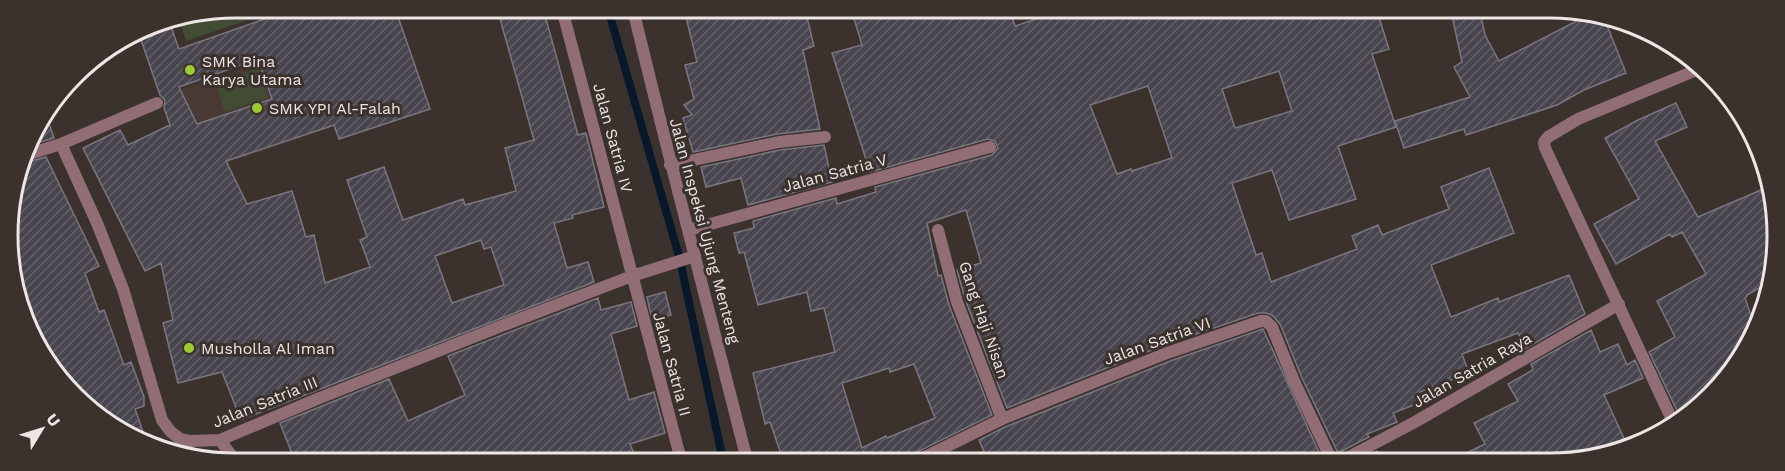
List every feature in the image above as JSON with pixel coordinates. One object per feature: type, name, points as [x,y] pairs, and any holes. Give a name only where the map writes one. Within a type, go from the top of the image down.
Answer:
[{"type":"street","name":"Jalan Satria IV","points":[[565,18],[638,274]]},
{"type":"street","name":"Jalan Inspeksi Ujung Menteng","points":[[635,18],[670,165],[689,230],[745,453]]},
{"type":"street","points":[[1670,416],[1544,142],[1548,137],[1578,119],[1693,72]]},
{"type":"street","points":[[35,152],[61,144],[157,103]]},
{"type":"street","points":[[670,165],[779,142],[825,137]]},
{"type":"street","name":"Jalan Satria III","points":[[61,144],[97,223],[123,289],[162,420],[180,439],[190,441],[220,440],[322,397],[638,274],[695,256]]},
{"type":"street","name":"Jalan Satria V","points":[[689,230],[990,147]]},
{"type":"street","name":"Gang Haji Nisan","points":[[938,230],[957,302],[1002,419]]},
{"type":"street","name":"Jalan Satria II","points":[[638,274],[679,453]]},
{"type":"street","name":"Jalan Satria Raya","points":[[1356,453],[1415,422],[1619,304]]},
{"type":"street","name":"Jalan Satria VI","points":[[933,453],[1002,419],[1167,353],[1261,321],[1266,321],[1272,327],[1294,381],[1328,453]]},
{"type":"street","points":[[220,440],[230,453]]},
{"type":"shaded area","name":"SMK YPI Al-Falah","points":[[304,47],[330,128],[219,166],[181,89]]},
{"type":"green space","points":[[221,18],[254,18],[186,41],[181,25]]},
{"type":"green space","points":[[258,68],[268,98],[225,112],[215,82]]},
{"type":"building","points":[[267,18],[398,18],[430,109],[339,139],[334,125],[226,161],[247,204],[292,191],[306,237],[314,235],[325,283],[370,267],[360,240],[367,237],[347,180],[384,167],[403,220],[463,199],[465,205],[516,191],[505,148],[534,140],[500,18],[546,18],[578,135],[586,133],[604,207],[572,215],[573,218],[554,223],[567,268],[588,262],[594,282],[241,420],[222,372],[178,383],[163,323],[173,320],[161,263],[145,271],[83,148],[120,130],[128,145],[170,125],[164,108],[165,100],[160,95],[141,39],[171,28],[179,49]],"holes":[[[258,59],[272,99],[197,124],[179,87]],[[481,240],[484,249],[491,247],[504,285],[452,303],[435,256]]]},
{"type":"building","points":[[686,18],[807,18],[814,46],[803,50],[820,129],[777,134],[693,152],[683,118],[692,115],[684,105],[694,99],[685,65],[697,62]]},
{"type":"building","points":[[854,18],[1012,18],[1015,26],[1039,18],[1379,18],[1389,49],[1372,54],[1396,127],[1338,146],[1356,199],[1289,220],[1272,170],[1232,183],[1256,255],[1262,253],[1271,282],[1357,249],[1352,236],[1378,225],[1382,235],[1449,209],[1441,187],[1489,168],[1514,233],[1431,265],[1451,317],[1498,298],[1499,302],[1569,275],[1585,314],[1525,349],[1518,333],[1462,354],[1469,373],[1415,394],[1419,403],[1393,413],[1397,422],[1367,434],[1369,437],[1338,453],[1302,378],[1280,324],[1272,315],[1266,313],[1258,313],[1164,345],[1007,408],[965,299],[957,270],[981,263],[966,210],[927,223],[938,276],[941,275],[949,305],[992,415],[915,453],[781,453],[770,422],[765,424],[753,373],[835,352],[824,308],[811,311],[807,292],[758,305],[744,252],[739,253],[734,233],[754,228],[753,221],[836,198],[837,204],[876,192],[875,187],[992,155],[998,148],[995,141],[988,139],[870,172],[832,53],[862,45]],"holes":[[[1279,71],[1292,111],[1235,128],[1222,89]],[[1148,86],[1172,158],[1117,174],[1090,105]],[[914,364],[935,418],[887,438],[886,436],[862,448],[842,383],[889,368],[890,372]]]},
{"type":"building","points":[[1453,18],[1481,18],[1485,35],[1499,61],[1578,20],[1607,25],[1626,73],[1584,90],[1557,105],[1466,135],[1464,129],[1404,148],[1395,121],[1470,97],[1454,67],[1462,62]]},
{"type":"building","points":[[1676,103],[1687,127],[1655,141],[1698,217],[1762,189],[1767,221],[1767,250],[1763,278],[1761,287],[1745,298],[1751,316],[1745,332],[1713,379],[1677,411],[1649,352],[1675,337],[1657,301],[1706,274],[1682,232],[1672,237],[1670,234],[1616,264],[1594,224],[1639,199],[1605,138]]},
{"type":"building","points":[[49,124],[54,138],[39,143]]},
{"type":"building","points":[[824,145],[832,182],[748,205],[741,178],[706,187],[701,167],[780,150]]},
{"type":"building","points":[[46,157],[99,266],[85,273],[99,312],[104,310],[124,365],[131,362],[144,397],[144,406],[135,409],[143,433],[92,399],[63,368],[40,332],[25,292],[18,250],[18,221],[22,193],[32,161]]},
{"type":"building","points":[[665,292],[671,315],[652,320],[647,297]]},
{"type":"building","points":[[598,298],[601,310],[631,302],[637,326],[611,334],[629,400],[654,392],[665,433],[630,444],[634,453],[292,453],[280,423],[389,379],[408,421],[465,395],[448,356]]},
{"type":"building","points":[[1263,329],[1319,453],[985,453],[979,440],[1005,427],[1170,361]]},
{"type":"building","points":[[1591,330],[1600,352],[1618,344],[1627,365],[1635,360],[1643,378],[1604,395],[1624,439],[1606,446],[1564,453],[1466,453],[1485,444],[1474,423],[1518,401],[1508,384],[1533,370],[1531,364]]},
{"type":"waterway","points":[[611,18],[679,256],[721,453]]},
{"type":"place","name":"SMK Bina Karya Utama","points":[[190,70]]},
{"type":"place","name":"SMK YPI Al-Falah","points":[[257,108]]},
{"type":"place","name":"Musholla Al Iman","points":[[189,348]]}]
